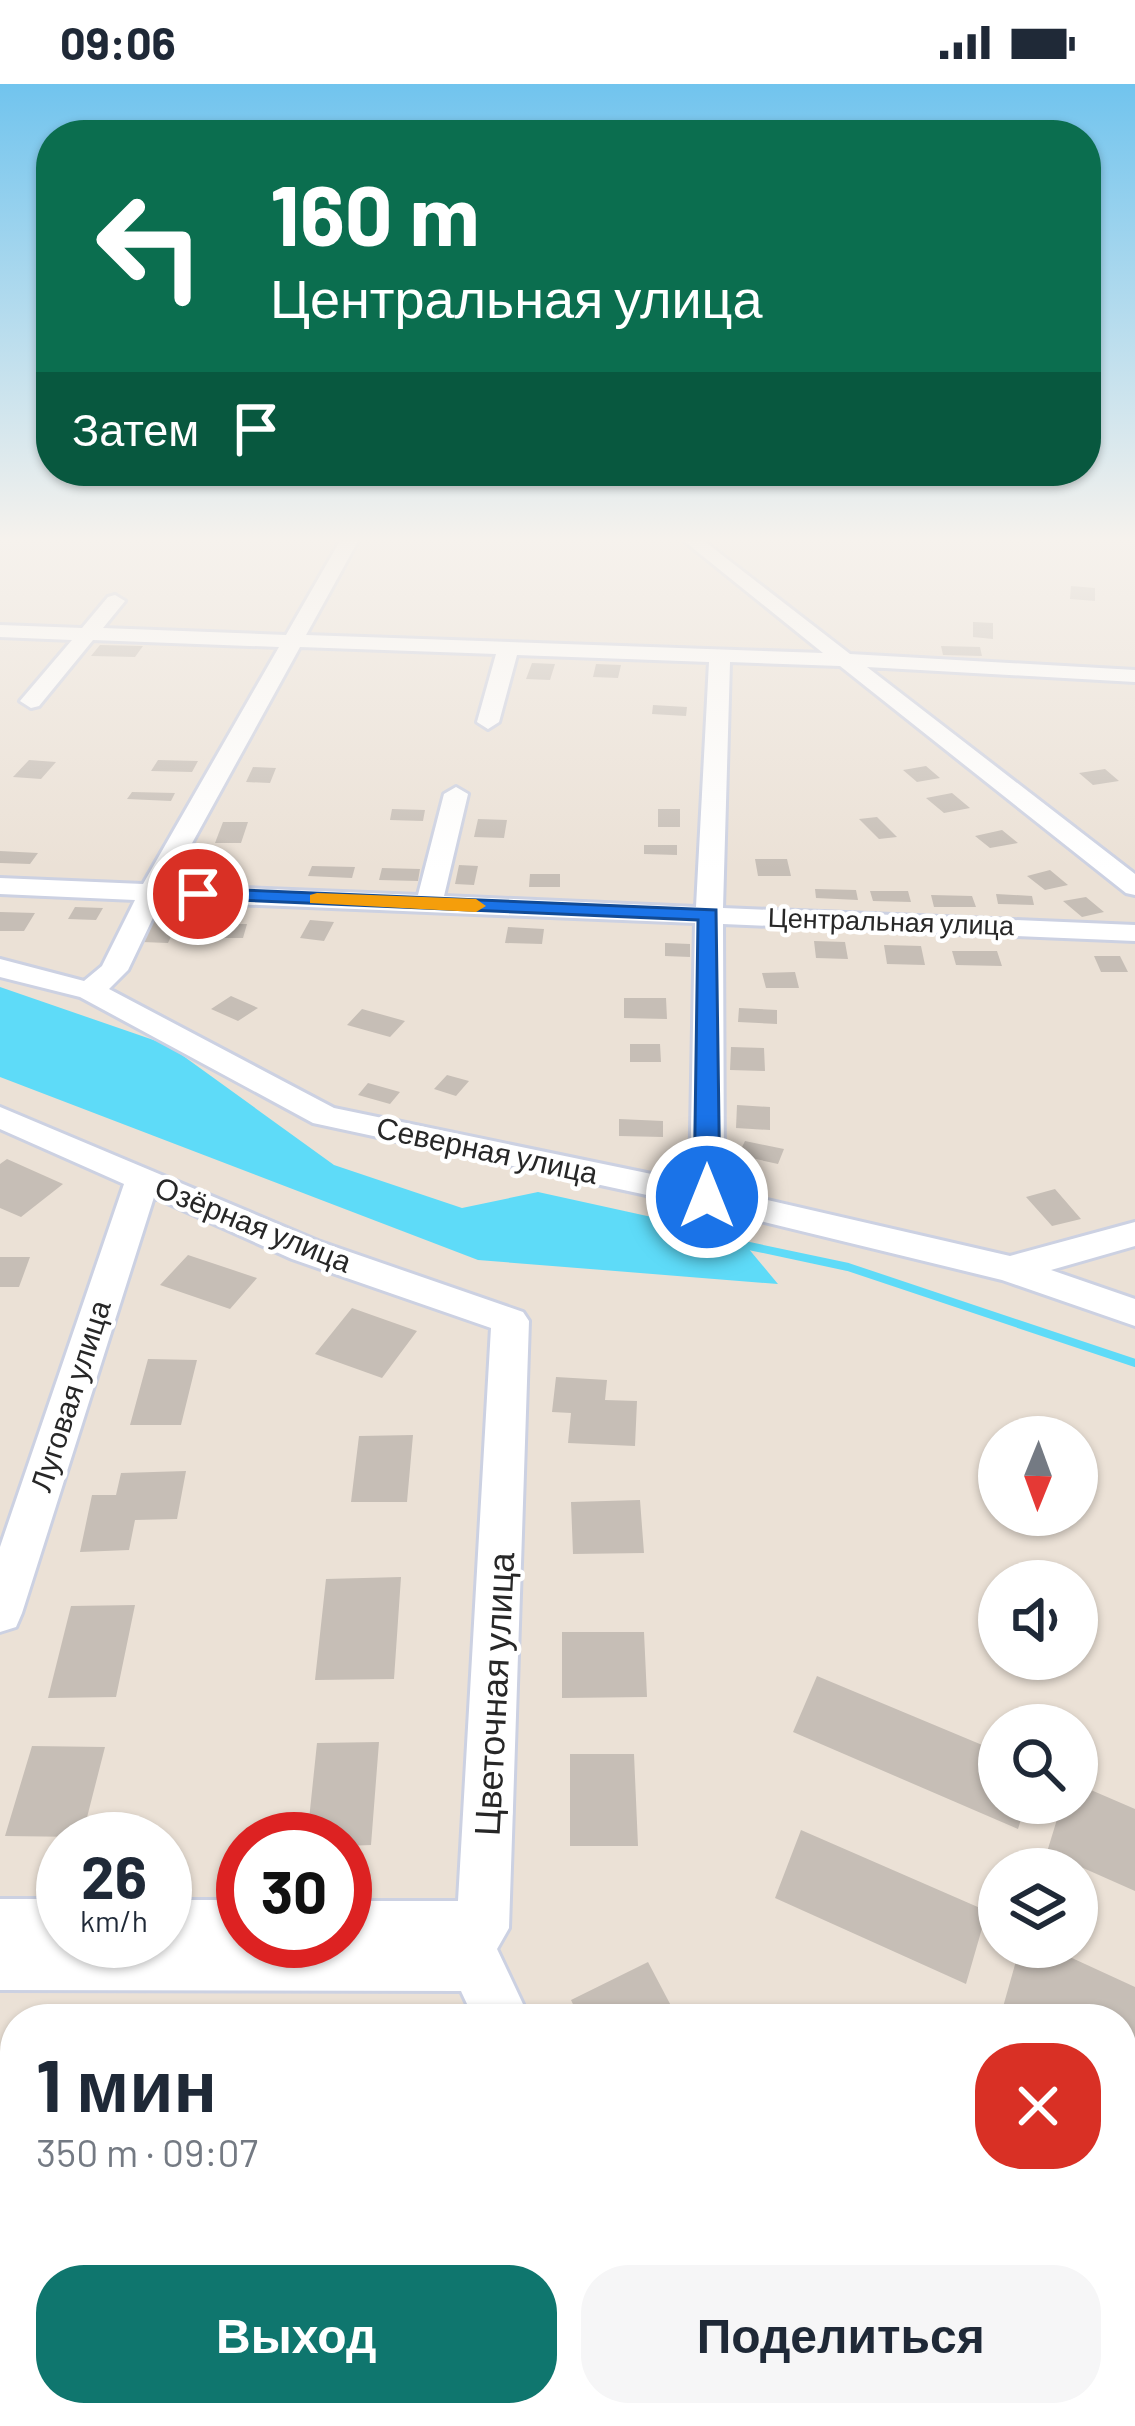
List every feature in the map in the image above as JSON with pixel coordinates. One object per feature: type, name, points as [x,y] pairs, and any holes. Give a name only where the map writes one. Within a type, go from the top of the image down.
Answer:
[{"type":"street","points":[[31,701],[72,650]]},
{"type":"street","points":[[90,992],[114,970],[286,650]]},
{"type":"street","points":[[488,722],[507,650]]},
{"type":"street","points":[[586,650],[1135,676]]},
{"type":"street","points":[[828,650],[1135,887]]},
{"type":"street","points":[[707,1197],[709,914],[720,656]]},
{"type":"street","points":[[429,904],[455,794]]},
{"type":"street","name":"Центральная улица","points":[[0,886],[1135,933]]},
{"type":"street","name":"Северная улица","points":[[0,968],[90,992],[325,1116],[707,1197],[1010,1269],[1135,1312]]},
{"type":"street","name":"Озёрная улица","points":[[0,1117],[305,1250],[510,1321]]},
{"type":"street","name":"Луговая улица","points":[[0,1613],[142,1180]]},
{"type":"street","points":[[1010,1269],[1135,1234]]},
{"type":"street","name":"Цветочная улица","points":[[372,1927],[484,1928],[510,1321]]},
{"type":"street","points":[[0,1924],[36,1925]]},
{"type":"street","points":[[0,1964],[476,1964],[495,2004]]},
{"type":"water","points":[[0,987],[168,1045],[334,1165],[462,1208],[538,1192],[738,1236],[778,1284],[478,1260],[0,1077]]},
{"type":"building","points":[[96,650],[140,650],[135,657],[91,656]]},
{"type":"building","points":[[942,650],[981,650],[982,656],[943,655]]},
{"type":"building","points":[[532,663],[555,664],[550,680],[526,679]]},
{"type":"building","points":[[596,664],[621,665],[618,678],[593,677]]},
{"type":"building","points":[[653,705],[687,707],[686,716],[652,714]]},
{"type":"building","points":[[29,760],[56,762],[41,779],[13,777]]},
{"type":"building","points":[[158,760],[198,761],[192,772],[151,771]]},
{"type":"building","points":[[926,766],[940,778],[917,782],[903,770]]},
{"type":"building","points":[[253,767],[276,768],[270,783],[246,782]]},
{"type":"building","points":[[1105,769],[1119,781],[1093,785],[1079,773]]},
{"type":"building","points":[[132,792],[175,793],[171,801],[127,799]]},
{"type":"building","points":[[952,793],[970,808],[944,813],[926,798]]},
{"type":"building","points":[[392,809],[425,810],[423,821],[390,820]]},
{"type":"building","points":[[658,809],[680,809],[680,827],[658,827]]},
{"type":"building","points":[[877,817],[897,837],[879,839],[859,819]]},
{"type":"building","points":[[478,819],[507,820],[504,838],[474,837]]},
{"type":"building","points":[[223,822],[248,822],[241,843],[215,843]]},
{"type":"building","points":[[1002,830],[1018,843],[990,848],[975,836]]},
{"type":"building","points":[[644,845],[677,845],[677,855],[644,854]]},
{"type":"building","points":[[0,851],[38,853],[30,864],[0,863]]},
{"type":"building","points":[[192,859],[234,861],[229,873],[186,871]]},
{"type":"building","points":[[755,859],[787,859],[791,876],[758,876]]},
{"type":"building","points":[[459,865],[478,866],[474,885],[455,884]]},
{"type":"building","points":[[312,866],[355,867],[352,878],[308,876]]},
{"type":"building","points":[[382,868],[420,869],[418,881],[379,880]]},
{"type":"building","points":[[1050,870],[1068,885],[1045,890],[1027,876]]},
{"type":"building","points":[[530,874],[560,874],[560,887],[529,887]]},
{"type":"building","points":[[815,889],[856,890],[858,900],[816,898]]},
{"type":"building","points":[[870,891],[908,891],[911,902],[873,901]]},
{"type":"building","points":[[996,894],[1032,896],[1034,905],[998,904]]},
{"type":"building","points":[[931,895],[972,896],[976,907],[934,907]]},
{"type":"building","points":[[1086,897],[1104,912],[1082,917],[1063,901]]},
{"type":"building","points":[[75,907],[103,908],[96,920],[68,919]]},
{"type":"building","points":[[0,912],[35,913],[24,931],[0,931]]},
{"type":"building","points":[[157,912],[182,913],[168,943],[142,942]]},
{"type":"building","points":[[310,920],[334,922],[324,941],[300,938]]},
{"type":"building","points":[[224,924],[247,924],[243,938],[219,938]]},
{"type":"building","points":[[508,927],[544,929],[542,944],[505,943]]},
{"type":"building","points":[[814,941],[845,942],[848,959],[816,958]]},
{"type":"building","points":[[665,943],[690,944],[690,957],[665,956]]},
{"type":"building","points":[[884,945],[921,946],[925,965],[887,964]]},
{"type":"building","points":[[952,951],[997,951],[1002,966],[956,965]]},
{"type":"building","points":[[1094,956],[1120,956],[1128,972],[1101,972]]},
{"type":"building","points":[[795,972],[799,988],[766,988],[762,973]]},
{"type":"building","points":[[231,996],[258,1008],[238,1021],[211,1009]]},
{"type":"building","points":[[624,998],[666,998],[667,1019],[624,1018]]},
{"type":"building","points":[[739,1008],[777,1010],[777,1024],[738,1022]]},
{"type":"building","points":[[362,1009],[405,1021],[390,1037],[347,1025]]},
{"type":"building","points":[[630,1044],[660,1044],[661,1062],[630,1062]]},
{"type":"building","points":[[731,1047],[764,1048],[765,1071],[730,1070]]},
{"type":"building","points":[[447,1075],[469,1081],[456,1096],[434,1089]]},
{"type":"building","points":[[368,1083],[400,1092],[390,1104],[358,1095]]},
{"type":"building","points":[[737,1105],[770,1107],[770,1130],[736,1128]]},
{"type":"building","points":[[619,1119],[663,1121],[663,1137],[619,1136]]},
{"type":"building","points":[[745,1141],[784,1149],[778,1164],[738,1155]]},
{"type":"building","points":[[7,1159],[63,1184],[21,1217],[0,1208],[0,1164]]},
{"type":"building","points":[[1055,1189],[1081,1219],[1052,1226],[1026,1197]]},
{"type":"building","points":[[188,1255],[257,1278],[230,1309],[160,1285]]},
{"type":"building","points":[[0,1257],[30,1257],[19,1287],[0,1287]]},
{"type":"building","points":[[352,1308],[417,1331],[382,1378],[315,1354]]},
{"type":"building","points":[[148,1359],[197,1360],[181,1425],[130,1425]]},
{"type":"building","points":[[556,1377],[607,1380],[605,1400],[637,1401],[635,1446],[568,1443],[571,1413],[552,1412]]},
{"type":"building","points":[[413,1435],[407,1502],[351,1502],[359,1436]]},
{"type":"building","points":[[186,1471],[177,1519],[135,1520],[129,1550],[80,1552],[92,1495],[116,1495],[121,1473]]},
{"type":"building","points":[[640,1500],[644,1553],[573,1554],[571,1502]]},
{"type":"building","points":[[401,1577],[394,1679],[315,1680],[326,1579]]},
{"type":"building","points":[[135,1605],[116,1697],[48,1698],[71,1606]]},
{"type":"building","points":[[562,1632],[644,1632],[647,1697],[562,1698]]},
{"type":"building","points":[[817,1676],[978,1743],[978,1812],[793,1732]]},
{"type":"building","points":[[379,1742],[372,1832],[372,1812],[310,1812],[317,1743]]},
{"type":"building","points":[[32,1746],[105,1747],[88,1812],[36,1812],[36,1836],[5,1836]]},
{"type":"building","points":[[570,1754],[634,1754],[638,1846],[570,1846]]},
{"type":"building","points":[[1098,1793],[1135,1809],[1135,1891],[1098,1875],[1098,1848],[1048,1848],[1056,1824],[1098,1824]]},
{"type":"building","points":[[801,1830],[978,1907],[978,1942],[966,1984],[775,1898]]},
{"type":"building","points":[[648,1962],[670,2004],[573,2004],[571,2000]]},
{"type":"building","points":[[1014,1968],[1094,1968],[1135,1987],[1135,2004],[1004,2004]]},
{"type":"waterway","points":[[749,1246],[848,1267],[1135,1363]]},
{"type":"slow traffic","points":[[317,899],[476,906]]},
{"type":"route","points":[[198,894],[709,914],[707,1197]]}]
